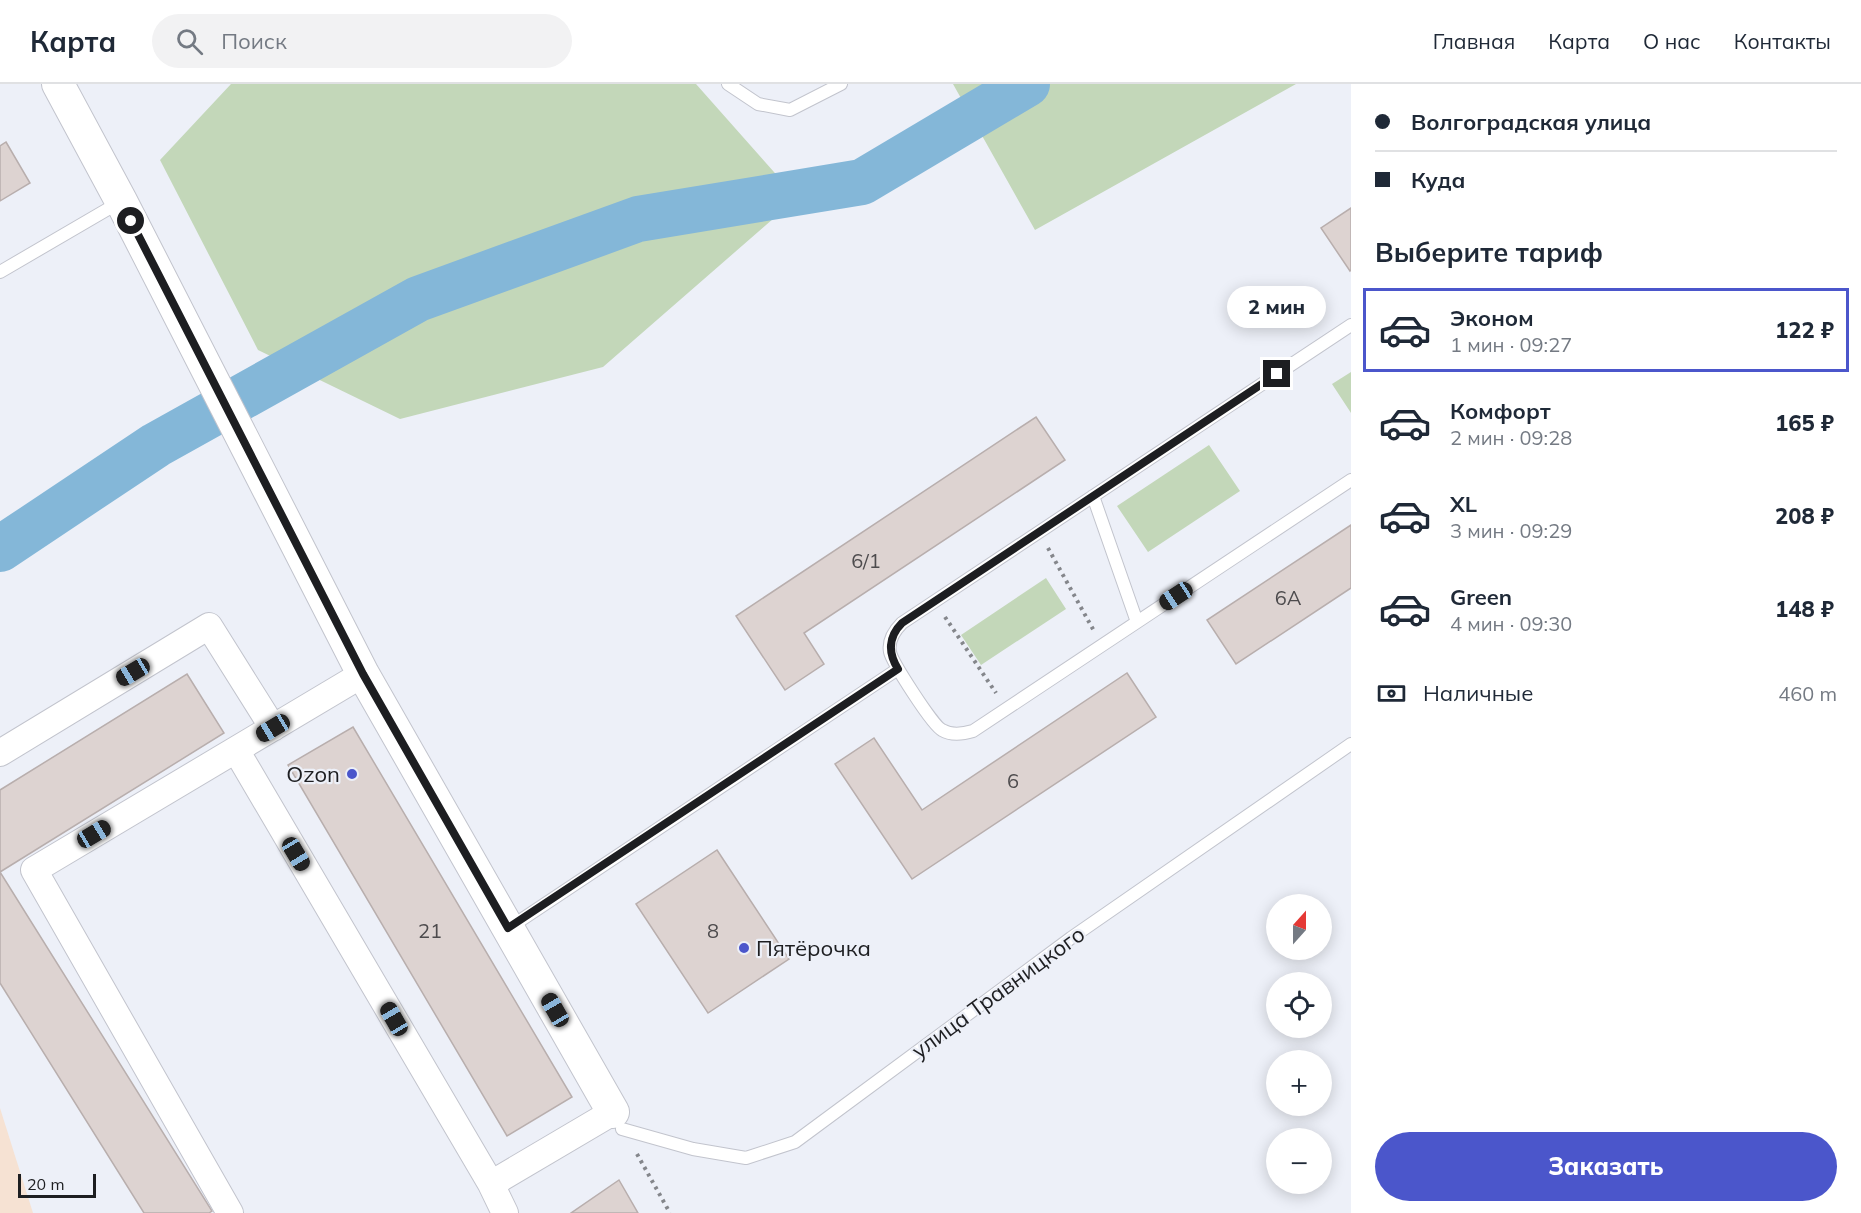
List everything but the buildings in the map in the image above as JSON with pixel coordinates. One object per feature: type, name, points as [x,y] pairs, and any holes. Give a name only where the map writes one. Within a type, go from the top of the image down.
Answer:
[{"type":"street","points":[[58,84],[121,201],[363,674],[618,1120],[491,1184]]},
{"type":"street","points":[[0,753],[209,626],[273,728]]},
{"type":"street","points":[[230,1213],[34,870],[363,674]]},
{"type":"street","points":[[236,750],[491,1184],[505,1213]]},
{"type":"lane","points":[[728,84],[758,104],[790,110],[841,84]]},
{"type":"lane","points":[[0,272],[121,201]]},
{"type":"lane","points":[[1351,325],[902,623],[893,635],[890,651],[898,669],[938,729],[964,734],[973,731],[1351,480]]},
{"type":"lane","points":[[1093,496],[1137,622]]},
{"type":"lane","points":[[508,928],[898,669]]},
{"type":"lane","name":"улица Травницкого","points":[[618,1120],[693,1149],[746,1158],[795,1142],[1071,939],[1351,744]]},
{"type":"path","points":[[1039,532],[1102,646]]},
{"type":"path","points":[[934,601],[1006,709]]},
{"type":"path","points":[[618,1120],[670,1213]]},
{"type":"shaded area","points":[[0,1108],[33,1213],[0,1213]]},
{"type":"green space","points":[[231,84],[696,84],[797,198],[603,367],[400,419],[258,350],[160,160]]},
{"type":"green space","points":[[953,84],[1296,84],[1035,230]]},
{"type":"green space","points":[[1351,372],[1351,413],[1332,384]]},
{"type":"green space","points":[[1209,445],[1240,491],[1148,552],[1117,506]]},
{"type":"green space","points":[[1046,578],[1066,609],[981,665],[961,635]]},
{"type":"waterway","points":[[0,549],[156,445],[418,299],[638,219],[862,182],[1027,84]]},
{"type":"place","name":"Ozon","points":[[352,774]]},
{"type":"place","name":"Пятёрочка","points":[[744,948]]},
{"type":"route","points":[[131,221],[363,674],[508,928],[898,669],[893,661],[890,643],[896,629],[902,623],[1277,374]]}]
